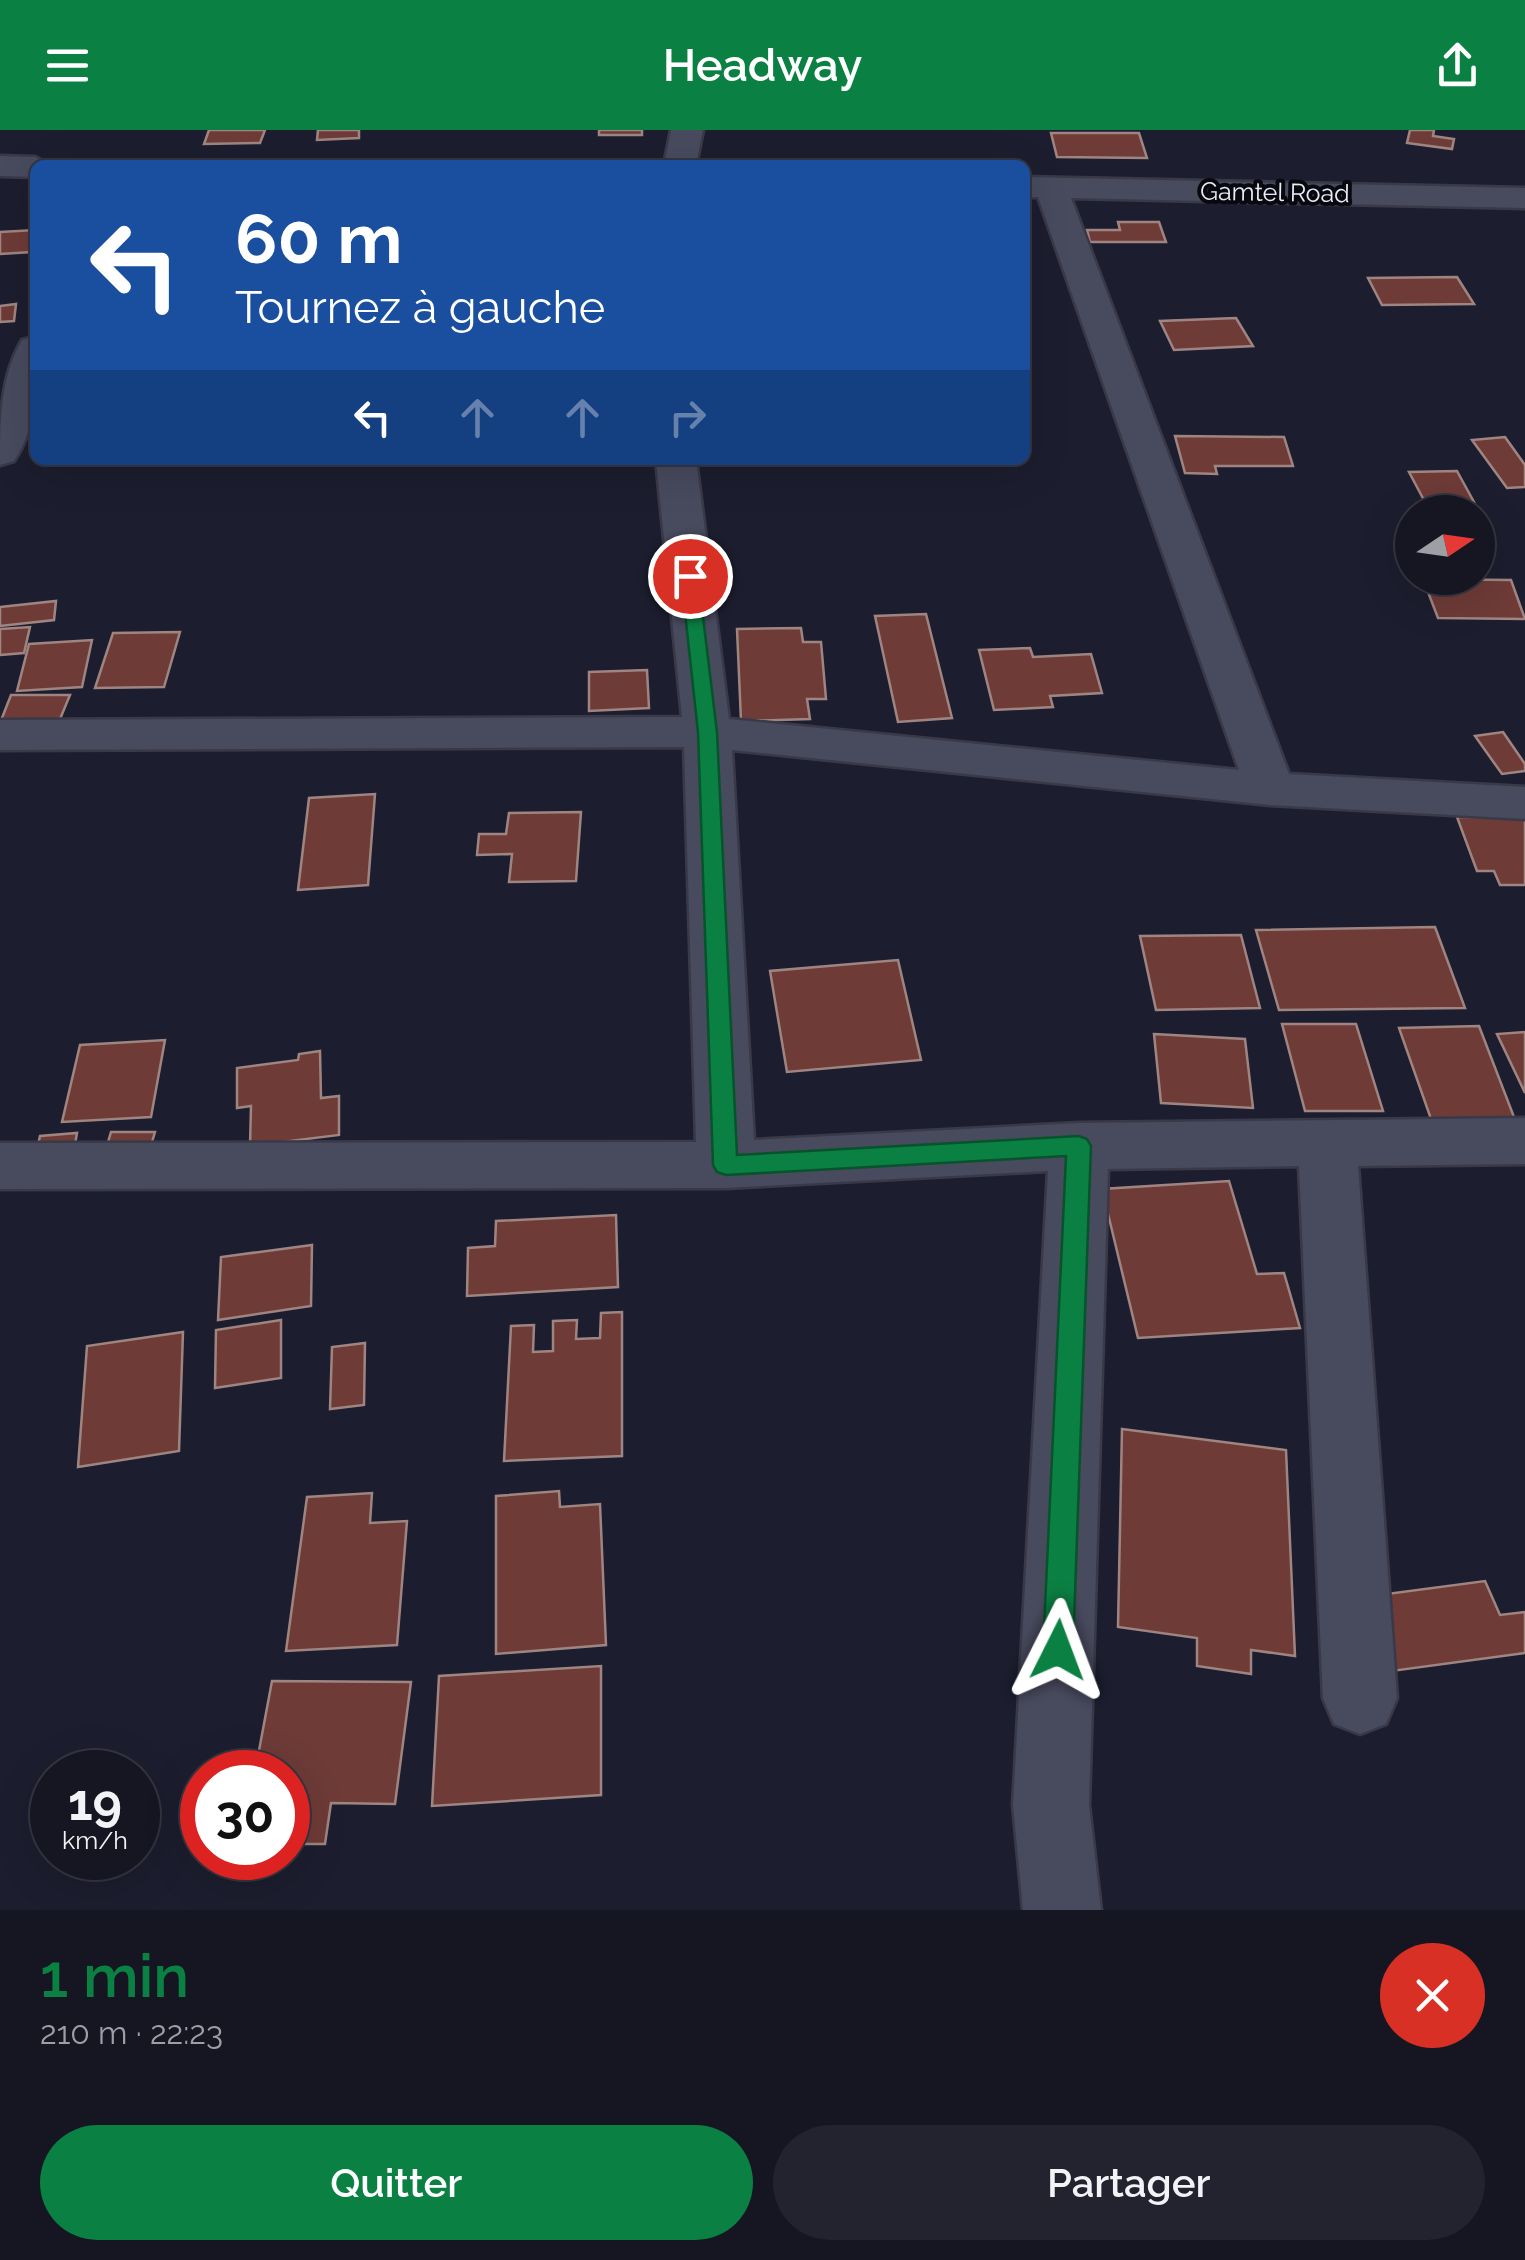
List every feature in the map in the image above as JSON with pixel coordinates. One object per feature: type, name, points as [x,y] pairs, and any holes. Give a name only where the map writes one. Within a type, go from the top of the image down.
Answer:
[{"type":"street","points":[[681,160],[688,130]]},
{"type":"street","points":[[0,166],[30,167]]},
{"type":"street","points":[[1038,187],[1270,789]]},
{"type":"street","name":"Gamtel Road","points":[[1038,187],[1525,198]]},
{"type":"street","points":[[0,454],[30,363]]},
{"type":"street","points":[[677,465],[708,732],[726,1165]]},
{"type":"street","points":[[0,736],[708,732],[1270,789],[1525,803]]},
{"type":"street","points":[[0,1166],[726,1165],[1079,1146],[1525,1141]]},
{"type":"street","points":[[1327,1144],[1360,1698]]},
{"type":"street","points":[[1062,1910],[1051,1805],[1079,1146]]},
{"type":"building","points":[[209,130],[265,130],[260,143],[204,144]]},
{"type":"building","points":[[318,130],[359,130],[359,138],[317,140]]},
{"type":"building","points":[[599,130],[642,130],[642,135],[599,135]]},
{"type":"building","points":[[1410,130],[1434,130],[1433,136],[1454,139],[1452,149],[1407,143]]},
{"type":"building","points":[[1051,133],[1139,133],[1147,158],[1057,157]]},
{"type":"building","points":[[1118,222],[1159,222],[1166,242],[1090,242],[1087,230],[1120,230]]},
{"type":"building","points":[[30,230],[30,252],[0,254],[0,232]]},
{"type":"building","points":[[1457,277],[1474,304],[1382,305],[1368,278]]},
{"type":"building","points":[[16,304],[14,321],[0,322],[0,306]]},
{"type":"building","points":[[1236,318],[1253,346],[1174,350],[1160,321]]},
{"type":"building","points":[[1175,436],[1284,437],[1293,466],[1215,466],[1217,474],[1185,473]]},
{"type":"building","points":[[1505,437],[1525,465],[1525,487],[1507,488],[1472,440]]},
{"type":"building","points":[[1457,471],[1470,495],[1421,495],[1409,472]]},
{"type":"building","points":[[1495,580],[1511,580],[1525,619],[1438,618],[1429,595],[1495,595]]},
{"type":"building","points":[[56,601],[54,620],[0,626],[0,607]]},
{"type":"building","points":[[926,614],[952,718],[898,722],[875,616]]},
{"type":"building","points":[[30,627],[24,653],[0,655],[0,629]]},
{"type":"building","points":[[801,628],[803,642],[821,642],[826,699],[807,699],[810,719],[741,721],[737,629]]},
{"type":"building","points":[[180,632],[164,687],[95,688],[113,633]]},
{"type":"building","points":[[92,640],[82,687],[17,691],[29,644]]},
{"type":"building","points":[[1030,648],[1033,657],[1091,654],[1102,693],[1050,696],[1053,707],[994,710],[979,650]]},
{"type":"building","points":[[647,670],[649,708],[589,711],[589,672]]},
{"type":"building","points":[[11,695],[70,695],[58,724],[0,723]]},
{"type":"building","points":[[1503,732],[1525,764],[1525,771],[1502,774],[1475,736]]},
{"type":"building","points":[[375,794],[368,885],[298,890],[309,798]]},
{"type":"building","points":[[581,812],[576,881],[509,882],[512,854],[477,855],[479,834],[506,834],[509,813]]},
{"type":"building","points":[[1457,817],[1525,817],[1525,885],[1500,885],[1494,871],[1477,871]]},
{"type":"building","points":[[1435,927],[1465,1008],[1279,1010],[1256,930]]},
{"type":"building","points":[[1241,935],[1260,1008],[1156,1010],[1140,936]]},
{"type":"building","points":[[898,960],[921,1060],[787,1072],[770,971]]},
{"type":"building","points":[[1282,1024],[1356,1024],[1383,1111],[1305,1111]]},
{"type":"building","points":[[1479,1026],[1514,1117],[1431,1119],[1399,1028]]},
{"type":"building","points":[[1525,1032],[1525,1093],[1497,1034]]},
{"type":"building","points":[[1154,1034],[1245,1039],[1253,1108],[1161,1103]]},
{"type":"building","points":[[165,1040],[151,1117],[62,1122],[80,1045]]},
{"type":"building","points":[[320,1051],[321,1098],[339,1096],[339,1135],[250,1146],[251,1106],[237,1108],[237,1068],[298,1060],[299,1054]]},
{"type":"building","points":[[111,1132],[155,1132],[147,1159],[103,1159]]},
{"type":"building","points":[[77,1133],[73,1156],[35,1158],[40,1136]]},
{"type":"building","points":[[1229,1181],[1257,1274],[1284,1273],[1300,1328],[1138,1338],[1102,1189]]},
{"type":"building","points":[[616,1215],[618,1287],[467,1296],[468,1248],[495,1246],[496,1221]]},
{"type":"building","points":[[312,1245],[311,1306],[218,1320],[221,1257]]},
{"type":"building","points":[[622,1312],[622,1456],[504,1461],[511,1326],[534,1325],[533,1352],[553,1351],[553,1321],[577,1320],[576,1339],[600,1338],[601,1313]]},
{"type":"building","points":[[281,1320],[281,1378],[215,1388],[216,1330]]},
{"type":"building","points":[[183,1332],[179,1451],[78,1467],[87,1346]]},
{"type":"building","points":[[365,1343],[364,1405],[330,1409],[332,1347]]},
{"type":"building","points":[[1122,1429],[1286,1450],[1295,1656],[1251,1650],[1251,1674],[1197,1666],[1197,1638],[1118,1627]]},
{"type":"building","points":[[559,1491],[560,1507],[600,1504],[606,1645],[496,1654],[496,1496]]},
{"type":"building","points":[[372,1493],[370,1523],[407,1521],[397,1645],[286,1651],[307,1497]]},
{"type":"building","points":[[1485,1581],[1500,1615],[1525,1612],[1525,1653],[1392,1671],[1364,1597]]},
{"type":"building","points":[[601,1666],[601,1795],[432,1806],[439,1676]]},
{"type":"building","points":[[272,1681],[411,1682],[395,1804],[331,1803],[325,1844],[310,1844],[310,1750],[259,1750]]},
{"type":"route","points":[[690,576],[708,732],[726,1165],[1079,1146],[1058,1650]]}]
